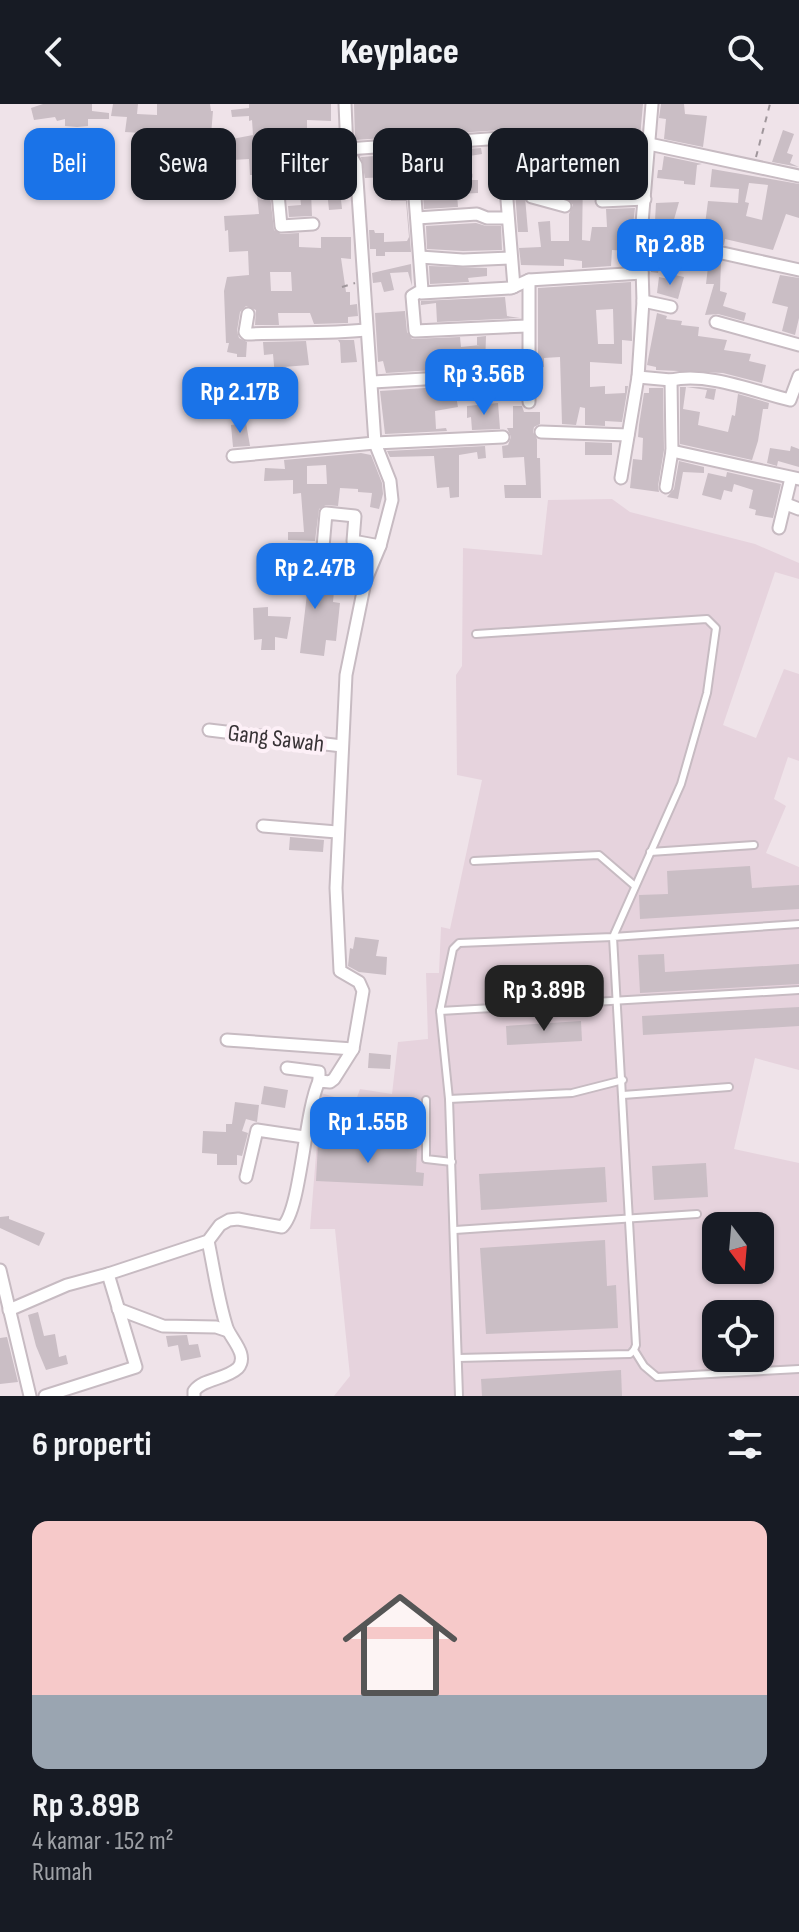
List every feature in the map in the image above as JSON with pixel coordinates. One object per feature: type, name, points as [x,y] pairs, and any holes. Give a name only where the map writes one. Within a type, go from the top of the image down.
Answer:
[{"type":"street","points":[[345,104],[347,128]]},
{"type":"street","points":[[652,104],[648,145],[799,176]]},
{"type":"street","points":[[319,1081],[330,1082],[334,1079],[353,1049],[363,991],[359,982],[340,971],[337,832],[346,675],[365,582],[380,546],[392,500],[390,481],[375,443],[357,182]]},
{"type":"street","points":[[279,200],[281,226],[313,224]]},
{"type":"street","points":[[416,200],[421,293]]},
{"type":"street","points":[[506,200],[514,287]]},
{"type":"street","points":[[543,200],[565,206]]},
{"type":"street","points":[[602,201],[624,200]]},
{"type":"street","points":[[621,478],[638,377],[643,301],[641,235],[645,200]]},
{"type":"street","points":[[417,218],[477,214],[487,218],[507,218]]},
{"type":"street","points":[[641,235],[799,270]]},
{"type":"street","points":[[420,257],[463,260],[511,258]]},
{"type":"street","points":[[527,326],[417,332],[414,329],[412,296],[514,287],[529,280],[642,273]]},
{"type":"street","points":[[529,280],[529,402]]},
{"type":"street","points":[[643,301],[671,307]]},
{"type":"street","points":[[248,314],[247,334],[326,334],[366,330]]},
{"type":"street","points":[[716,322],[799,345]]},
{"type":"street","points":[[373,382],[528,373]]},
{"type":"street","points":[[638,377],[711,381],[790,400],[799,376]]},
{"type":"street","points":[[666,487],[672,451],[671,380]]},
{"type":"street","points":[[541,432],[628,435]]},
{"type":"street","points":[[233,456],[375,443],[503,437]]},
{"type":"street","points":[[672,451],[795,478],[779,528]]},
{"type":"street","points":[[786,504],[799,509]]},
{"type":"street","points":[[321,570],[326,513],[355,516],[353,541],[380,546]]},
{"type":"street","name":"Gang Sawah","points":[[209,730],[342,746]]},
{"type":"street","points":[[263,826],[337,832]]},
{"type":"street","points":[[227,1040],[353,1049]]},
{"type":"street","points":[[7,1315],[67,1285],[208,1241],[220,1225],[229,1220],[282,1227],[289,1221],[294,1209],[304,1137],[319,1072],[287,1068]]},
{"type":"street","points":[[246,1177],[257,1130],[304,1137]]},
{"type":"street","points":[[194,1396],[199,1385],[239,1367],[240,1351],[228,1331],[208,1241]]},
{"type":"street","points":[[0,1270],[7,1315],[30,1396]]},
{"type":"street","points":[[45,1396],[135,1368],[108,1274]]},
{"type":"street","points":[[118,1309],[163,1326],[216,1327],[228,1331]]},
{"type":"lane","points":[[476,634],[707,619],[716,628],[707,693],[681,784],[613,937],[623,1080],[634,1350],[644,1366],[657,1377],[799,1369]]},
{"type":"lane","points":[[650,852],[754,845]]},
{"type":"lane","points":[[474,861],[599,855],[635,886]]},
{"type":"lane","points":[[459,1396],[449,1099],[440,1011],[453,949],[459,943],[613,937],[799,924]]},
{"type":"lane","points":[[440,1011],[799,990]]},
{"type":"lane","points":[[449,1099],[572,1093],[623,1080]]},
{"type":"lane","points":[[623,1095],[729,1087]]},
{"type":"lane","points":[[426,1100],[426,1159],[452,1162]]},
{"type":"lane","points":[[455,1230],[697,1214]]},
{"type":"lane","points":[[458,1358],[630,1354],[634,1350]]},
{"type":"path","points":[[754,165],[770,104]]},
{"type":"shaded area","points":[[612,499],[630,512],[755,544],[799,563],[799,579],[775,572],[723,725],[756,738],[784,669],[799,674],[799,761],[788,757],[774,799],[786,806],[766,853],[799,867],[799,1070],[755,1058],[734,1149],[799,1163],[799,1396],[334,1396],[350,1376],[335,1229],[310,1229],[321,1093],[355,1103],[360,1089],[392,1094],[398,1042],[428,1039],[426,973],[439,973],[441,927],[450,929],[482,780],[457,775],[456,675],[462,666],[463,548],[542,555],[548,500]]},
{"type":"building","points":[[43,104],[92,104],[92,111],[109,113],[109,119],[88,119],[88,126],[77,127],[65,126],[65,119],[57,121],[55,117],[34,120],[31,108]]},
{"type":"building","points":[[113,104],[138,104],[137,114],[157,115],[157,104],[210,104],[213,111],[212,128],[131,128],[131,132],[125,132],[127,117],[111,116]]},
{"type":"building","points":[[249,104],[331,104],[331,121],[307,120],[307,128],[253,128],[249,116],[232,117],[231,110],[249,108]]},
{"type":"building","points":[[354,104],[643,104],[641,128],[488,128],[488,131],[472,132],[472,128],[373,128],[373,139],[357,140]]},
{"type":"building","points":[[661,104],[684,104],[685,114],[707,116],[703,147],[664,139],[666,119],[659,118]]},
{"type":"building","points":[[783,130],[794,134],[787,153],[793,155],[790,163],[799,167],[772,162]]},
{"type":"building","points":[[252,135],[252,175],[249,159],[236,160],[236,138]]},
{"type":"building","points":[[481,148],[482,154],[472,156],[472,149]]},
{"type":"building","points":[[373,156],[373,178],[365,178],[361,157]]},
{"type":"building","points":[[664,156],[702,164],[697,165],[695,185],[657,178]]},
{"type":"building","points":[[712,169],[799,184],[799,218],[786,214],[773,250],[725,239],[724,245],[703,240],[708,201],[738,203],[739,189],[710,187]],"holes":[[[749,183],[768,185],[762,220],[746,216]]]},
{"type":"building","points":[[472,180],[478,180],[478,193],[472,193]]},
{"type":"building","points":[[258,200],[271,200],[274,230],[281,234],[299,233],[299,247],[321,248],[321,237],[351,237],[351,259],[341,258],[346,292],[350,292],[350,305],[357,304],[358,316],[348,317],[348,323],[314,324],[310,313],[278,313],[279,325],[255,325],[256,310],[246,306],[240,312],[237,331],[239,338],[247,342],[246,357],[237,357],[237,354],[227,352],[229,343],[226,343],[224,291],[227,277],[249,275],[248,251],[229,252],[224,216],[259,214]],"holes":[[[270,272],[291,272],[292,291],[271,291]]]},
{"type":"building","points":[[301,200],[311,200],[312,216],[289,217],[288,206],[301,205]]},
{"type":"building","points":[[328,200],[341,200],[342,209],[329,210]]},
{"type":"building","points":[[407,200],[411,252],[385,252],[385,256],[376,256],[376,249],[370,249],[369,230],[384,233],[384,242],[407,241],[409,237],[406,201],[391,201]]},
{"type":"building","points":[[423,200],[457,200],[458,207],[424,209]]},
{"type":"building","points":[[516,200],[525,200],[528,232],[518,232]]},
{"type":"building","points":[[569,200],[583,200],[582,240],[590,241],[592,227],[607,227],[606,209],[635,208],[630,251],[612,250],[611,266],[582,268],[582,261],[564,259],[564,266],[521,265],[519,248],[541,247],[538,222],[550,221],[551,241],[569,241],[569,214],[573,205]]},
{"type":"building","points":[[679,202],[673,223],[655,221],[656,203]]},
{"type":"building","points":[[476,223],[501,226],[502,250],[427,249],[426,226]]},
{"type":"building","points":[[656,247],[721,261],[720,291],[727,293],[723,306],[746,313],[744,321],[718,314],[705,315],[714,284],[706,284],[708,267],[682,259],[680,265],[661,260],[658,273],[651,272],[650,262]]},
{"type":"building","points":[[411,264],[412,286],[408,272],[390,273],[394,290],[384,292],[381,282],[373,283],[372,273]]},
{"type":"building","points":[[429,266],[487,268],[487,276],[468,278],[469,282],[430,284]]},
{"type":"building","points":[[675,275],[684,277],[678,299],[657,293],[659,277],[673,280]]},
{"type":"building","points":[[780,275],[799,278],[799,318],[795,335],[782,331],[788,307],[772,303]]},
{"type":"building","points":[[631,282],[632,341],[622,340],[622,364],[590,362],[590,387],[605,386],[605,394],[625,393],[625,386],[628,386],[622,422],[605,421],[605,426],[585,425],[585,408],[580,407],[576,425],[562,424],[560,357],[544,358],[544,367],[538,368],[538,288]],"holes":[[[613,309],[614,344],[598,344],[596,310]]]},
{"type":"building","points":[[505,297],[507,316],[520,318],[437,322],[436,303],[421,305],[421,301]]},
{"type":"building","points":[[405,311],[407,332],[412,339],[460,337],[461,347],[480,345],[477,345],[477,337],[486,336],[485,367],[475,368],[474,359],[456,361],[457,366],[450,369],[386,373],[383,361],[378,362],[375,313]]},
{"type":"building","points":[[657,313],[667,316],[666,319],[682,321],[681,325],[699,327],[698,336],[727,340],[724,350],[751,354],[749,361],[766,365],[762,383],[723,373],[656,370],[656,367],[647,365]]},
{"type":"building","points":[[338,340],[354,340],[357,362],[341,363]]},
{"type":"building","points":[[306,341],[309,365],[283,367],[286,399],[293,398],[295,412],[247,412],[245,393],[276,388],[273,354],[264,355],[263,342]]},
{"type":"building","points":[[454,386],[458,407],[435,411],[436,429],[446,428],[447,431],[385,434],[380,391]]},
{"type":"building","points":[[680,387],[686,387],[683,409],[700,412],[698,425],[728,432],[732,415],[735,416],[738,394],[769,403],[768,409],[763,409],[752,460],[680,444]]},
{"type":"building","points":[[686,387],[716,389],[714,400],[705,398],[707,390]]},
{"type":"building","points":[[649,388],[663,388],[664,450],[659,492],[630,488],[633,459],[642,460],[643,438],[638,437],[639,425],[644,393],[649,393]]},
{"type":"building","points":[[498,403],[500,429],[472,430],[471,417],[467,418],[467,406]]},
{"type":"building","points":[[513,406],[522,406],[524,412],[540,412],[540,424],[534,427],[533,432],[537,439],[537,458],[540,458],[541,498],[505,498],[504,485],[526,485],[524,457],[503,458],[502,446],[508,445],[511,437],[507,428],[513,428]]},
{"type":"building","points":[[246,423],[250,446],[233,447],[231,425]]},
{"type":"building","points":[[585,442],[612,443],[612,455],[585,455]]},
{"type":"building","points":[[485,446],[486,458],[478,459],[477,452],[459,455],[459,497],[450,498],[449,487],[437,488],[434,456],[390,457],[387,451]]},
{"type":"building","points":[[791,446],[799,449],[799,467],[778,461],[777,466],[767,463],[770,448],[790,451]]},
{"type":"building","points":[[361,453],[371,455],[382,483],[379,509],[370,507],[372,493],[340,488],[338,506],[326,505],[319,509],[315,541],[288,540],[288,532],[304,532],[301,493],[293,494],[293,480],[264,481],[265,468],[285,469],[284,460]],"holes":[[[326,465],[327,484],[307,484],[307,466]]]},
{"type":"building","points":[[679,461],[704,467],[704,473],[683,472],[678,499],[667,497],[674,489]]},
{"type":"building","points":[[727,472],[781,484],[773,518],[755,515],[756,510],[749,508],[753,490],[734,484],[732,492],[724,490],[721,500],[702,495],[708,473],[726,477]]},
{"type":"building","points":[[290,560],[313,561],[311,589],[334,591],[333,602],[340,603],[336,641],[326,640],[324,656],[300,653],[307,594],[295,592]]},
{"type":"building","points":[[268,607],[268,616],[291,617],[287,639],[275,637],[275,650],[261,650],[262,639],[254,640],[253,608]]},
{"type":"building","points":[[290,837],[324,840],[323,852],[289,850]]},
{"type":"building","points":[[750,866],[752,888],[799,885],[799,909],[640,919],[639,895],[668,894],[667,871]]},
{"type":"building","points":[[355,937],[379,940],[376,956],[387,957],[386,975],[359,972],[348,966]]},
{"type":"building","points":[[664,954],[665,972],[799,964],[799,984],[640,993],[638,955]]},
{"type":"building","points":[[582,978],[583,997],[508,1001],[507,983]]},
{"type":"building","points":[[799,1007],[799,1026],[643,1035],[642,1016]]},
{"type":"building","points":[[581,1021],[582,1041],[507,1045],[506,1026]]},
{"type":"building","points":[[369,1053],[391,1055],[390,1069],[368,1068]]},
{"type":"building","points":[[264,1086],[288,1090],[285,1108],[261,1104]]},
{"type":"building","points":[[235,1102],[259,1105],[257,1122],[246,1119],[242,1131],[248,1133],[242,1156],[237,1155],[237,1165],[217,1165],[217,1154],[202,1153],[203,1131],[226,1132],[226,1124],[232,1124]]},
{"type":"building","points":[[318,1144],[417,1149],[416,1172],[424,1173],[423,1186],[316,1181]]},
{"type":"building","points":[[706,1163],[708,1197],[654,1200],[652,1166]]},
{"type":"building","points":[[605,1167],[607,1202],[481,1210],[479,1174]]},
{"type":"building","points":[[9,1216],[9,1219],[45,1233],[39,1246],[0,1228],[0,1217]]},
{"type":"building","points":[[605,1240],[607,1286],[616,1285],[618,1328],[486,1334],[480,1248]]},
{"type":"building","points":[[38,1312],[44,1336],[55,1334],[59,1357],[66,1355],[68,1364],[46,1370],[28,1315]]},
{"type":"building","points":[[187,1335],[189,1345],[198,1344],[201,1357],[181,1361],[178,1345],[168,1347],[166,1336]]},
{"type":"building","points":[[7,1337],[18,1382],[0,1384],[0,1338]]},
{"type":"building","points":[[621,1370],[622,1396],[482,1396],[481,1379]]}]
